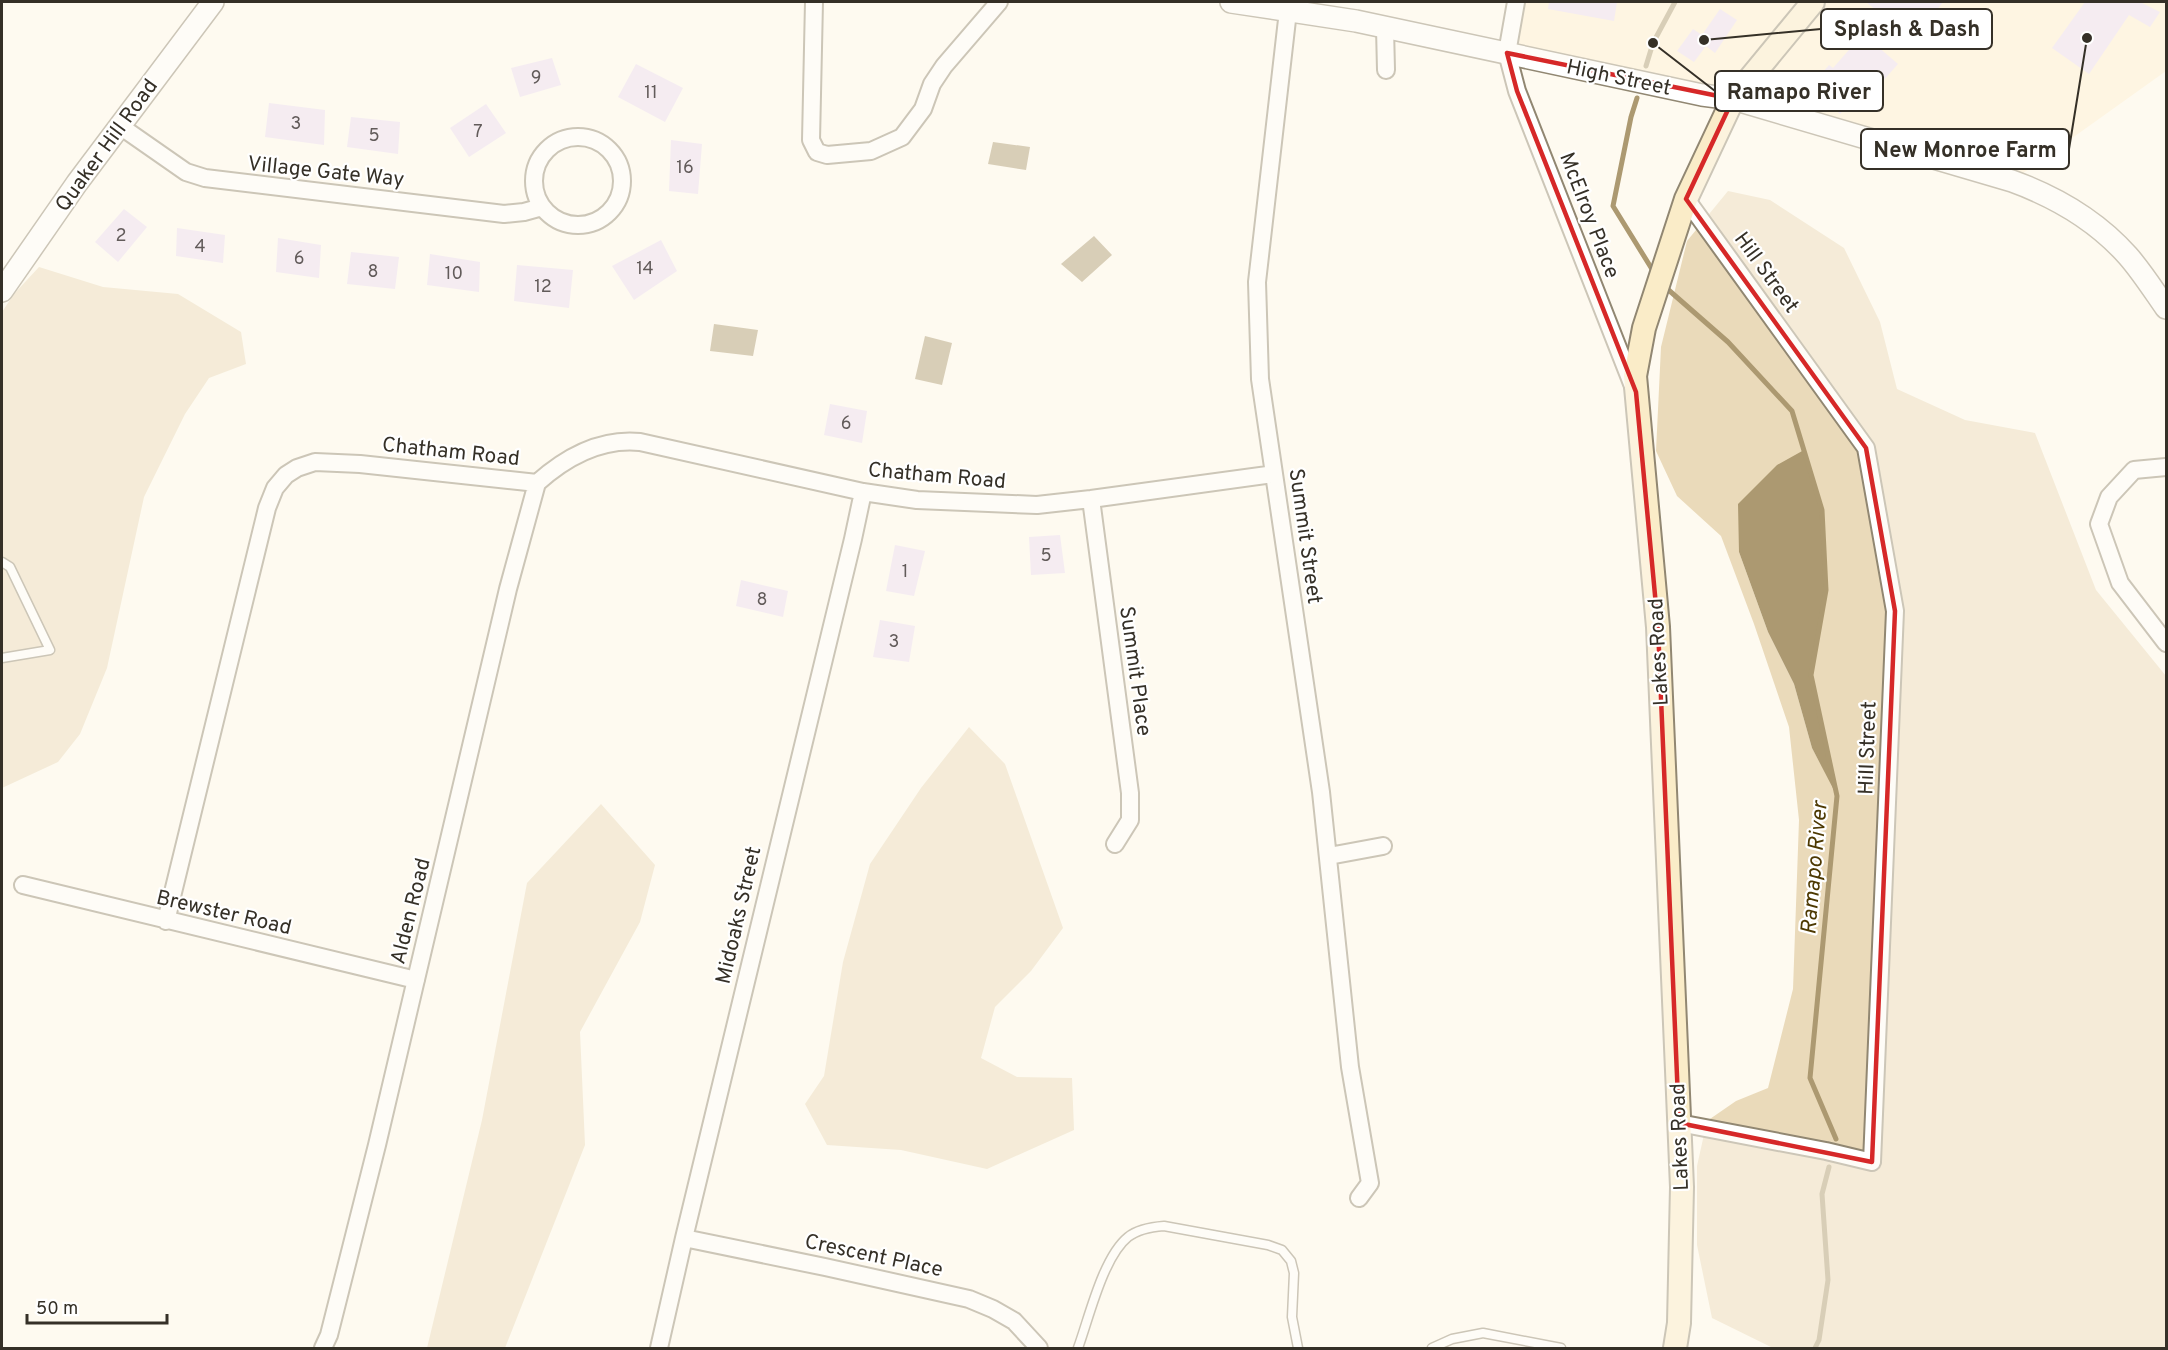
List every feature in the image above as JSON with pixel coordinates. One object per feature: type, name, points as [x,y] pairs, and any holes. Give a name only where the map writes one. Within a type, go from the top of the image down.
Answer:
[{"type":"main road","name":"Lakes Road","points":[[1675,1348],[1679,1323],[1682,1187],[1658,627],[1635,376],[1644,328],[1686,199],[1733,99],[1813,2]]},
{"type":"street","name":"Quaker Hill Road","points":[[2,291],[120,126],[213,2]]},
{"type":"street","points":[[814,2],[811,140],[817,152],[827,155],[871,150],[902,136],[923,109],[932,84],[944,66],[999,2]]},
{"type":"street","name":"High Street","points":[[1231,2],[1385,27],[1702,95],[1733,99],[2035,189],[2077,211],[2104,233],[2128,256],[2166,308]]},
{"type":"street","points":[[1507,53],[1516,2]]},
{"type":"street","name":"Summit Street","points":[[1288,11],[1257,282],[1260,379],[1329,856],[1350,1067],[1370,1183],[1359,1198]]},
{"type":"street","points":[[1385,27],[1386,70]]},
{"type":"street","name":"McElroy Place","points":[[1507,53],[1517,91],[1636,392]]},
{"type":"street","name":"Village Gate Way","points":[[120,126],[186,172],[205,178],[504,214],[542,207]]},
{"type":"street","points":[[580,136],[594,139],[616,158],[621,172],[622,187],[617,201],[608,213],[596,221],[581,225],[566,223],[553,217],[542,207],[535,187],[536,166],[553,144],[580,136]]},
{"type":"street","name":"Hill Street","points":[[1679,1123],[1872,1162],[1894,611],[1866,448],[1686,199]]},
{"type":"street","name":"Chatham Road","points":[[166,921],[267,508],[275,488],[286,475],[297,468],[315,462],[360,464],[537,483],[549,472],[581,451],[622,441],[640,442],[863,492],[917,500],[1037,505],[1274,474]]},
{"type":"street","points":[[2166,467],[2134,470],[2109,497],[2099,524],[2120,582],[2166,643]]},
{"type":"street","name":"Alden Road","points":[[323,1348],[329,1335],[355,1234],[508,589],[537,483]]},
{"type":"street","name":"Midoaks Street","points":[[659,1348],[863,492]]},
{"type":"street","name":"Summit Place","points":[[1091,499],[1130,793],[1130,820],[1115,844]]},
{"type":"street","points":[[1329,856],[1383,846]]},
{"type":"street","name":"Brewster Road","points":[[23,885],[416,981]]},
{"type":"street","name":"Crescent Place","points":[[684,1238],[969,1299],[993,1309],[1014,1322],[1039,1348]]},
{"type":"lane","points":[[2,562],[10,567],[50,650],[2,658]]},
{"type":"lane","points":[[1078,1348],[1106,1268],[1117,1250],[1129,1236],[1148,1227],[1164,1226],[1268,1245],[1282,1250],[1291,1261],[1294,1273],[1292,1317],[1298,1348]]},
{"type":"lane","points":[[1432,1348],[1452,1339],[1482,1333],[1561,1348]]},
{"type":"highlighted area","points":[[1507,53],[1733,99],[1686,199],[1866,448],[1895,611],[1872,1162],[1679,1123],[1658,627],[1636,392],[1517,91]]},
{"type":"shaded area","points":[[1516,2],[2166,2],[2166,71],[2012,181],[1733,99],[1507,53]]},
{"type":"shaded area","points":[[993,142],[1030,147],[1026,170],[988,164]]},
{"type":"shaded area","points":[[1728,191],[1770,200],[1844,248],[1880,322],[1897,389],[1965,420],[2035,433],[2096,590],[2166,676],[2166,1348],[1773,1348],[1712,1318],[1697,1245],[1697,1166],[1707,1121],[1736,1101],[1768,1088],[1793,989],[1799,820],[1789,727],[1721,536],[1677,496],[1656,451],[1661,347],[1687,241]],"holes":[[[1739,552],[1826,590],[1811,675],[1836,792],[1812,748],[1794,684],[1768,632]]]},
{"type":"shaded area","points":[[1094,236],[1112,255],[1082,282],[1061,264]]},
{"type":"shaded area","points":[[39,267],[103,287],[178,294],[241,332],[246,364],[209,378],[185,414],[144,497],[107,668],[80,734],[58,762],[2,788],[2,312],[14,294]]},
{"type":"shaded area","points":[[714,324],[758,330],[753,356],[710,351]]},
{"type":"shaded area","points":[[925,336],[952,343],[942,385],[915,379]]},
{"type":"shaded area","points":[[1804,450],[1822,510],[1826,590],[1811,675],[1837,796],[1812,748],[1794,684],[1768,632],[1739,552],[1738,504],[1777,465]]},
{"type":"shaded area","points":[[969,727],[1005,764],[1063,928],[1031,971],[995,1007],[981,1058],[1017,1077],[1072,1078],[1074,1130],[987,1169],[901,1150],[827,1145],[805,1104],[824,1076],[843,962],[870,864],[921,788]]},
{"type":"shaded area","points":[[601,804],[655,865],[640,922],[580,1032],[585,1145],[505,1348],[427,1348],[482,1120],[527,883]]},
{"type":"building","points":[[1549,2],[1617,2],[1614,21],[1548,9]]},
{"type":"building","points":[[1866,2],[1943,2],[1936,11],[1944,17],[1922,47]]},
{"type":"building","points":[[2085,2],[2140,2],[2160,12],[2150,27],[2129,15],[2089,74],[2052,48]]},
{"type":"building","points":[[1720,9],[1737,20],[1715,53],[1706,46],[1694,62],[1677,51],[1693,29],[1702,35]]},
{"type":"building","points":[[1863,34],[1898,64],[1882,82],[1874,75],[1840,114],[1811,86],[1829,65],[1833,68]]},
{"type":"building","points":[[552,58],[561,85],[520,97],[511,68]]},
{"type":"building","points":[[636,64],[683,88],[665,122],[618,97]]},
{"type":"building","points":[[269,103],[325,110],[324,145],[265,137]]},
{"type":"building","points":[[486,104],[506,133],[469,157],[450,128]]},
{"type":"building","points":[[351,117],[400,122],[398,154],[347,147]]},
{"type":"building","points":[[671,140],[702,144],[698,194],[669,191]]},
{"type":"building","points":[[124,209],[147,227],[118,262],[95,242]]},
{"type":"building","points":[[177,228],[225,235],[223,263],[176,256]]},
{"type":"building","points":[[278,238],[321,245],[319,278],[276,272]]},
{"type":"building","points":[[661,240],[677,271],[634,300],[612,266]]},
{"type":"building","points":[[351,252],[399,257],[395,289],[347,284]]},
{"type":"building","points":[[430,254],[480,262],[479,292],[427,285]]},
{"type":"building","points":[[517,265],[573,270],[569,308],[514,301]]},
{"type":"building","points":[[830,404],[867,411],[862,443],[824,435]]},
{"type":"building","points":[[1060,535],[1065,573],[1031,575],[1029,537]]},
{"type":"building","points":[[895,545],[925,551],[914,596],[886,591]]},
{"type":"building","points":[[741,580],[788,591],[783,617],[736,606]]},
{"type":"building","points":[[880,620],[915,626],[909,662],[873,657]]},
{"type":"waterway","name":"Ramapo River","points":[[1646,66],[1653,43],[1675,2]]},
{"type":"waterway","name":"Ramapo River","points":[[1637,98],[1613,206],[1655,274]]},
{"type":"waterway","name":"Ramapo River","points":[[1664,286],[1728,342],[1792,411],[1822,510],[1826,590],[1811,675],[1837,796],[1810,1078],[1836,1139]]},
{"type":"waterway","name":"Ramapo River","points":[[1815,1348],[1819,1340],[1828,1280],[1822,1194],[1829,1167]]},
{"type":"place","name":"New Monroe Farm","points":[[2087,38]]},
{"type":"place","name":"Splash & Dash","points":[[1704,40]]},
{"type":"place","name":"Ramapo River","points":[[1653,43]]}]
